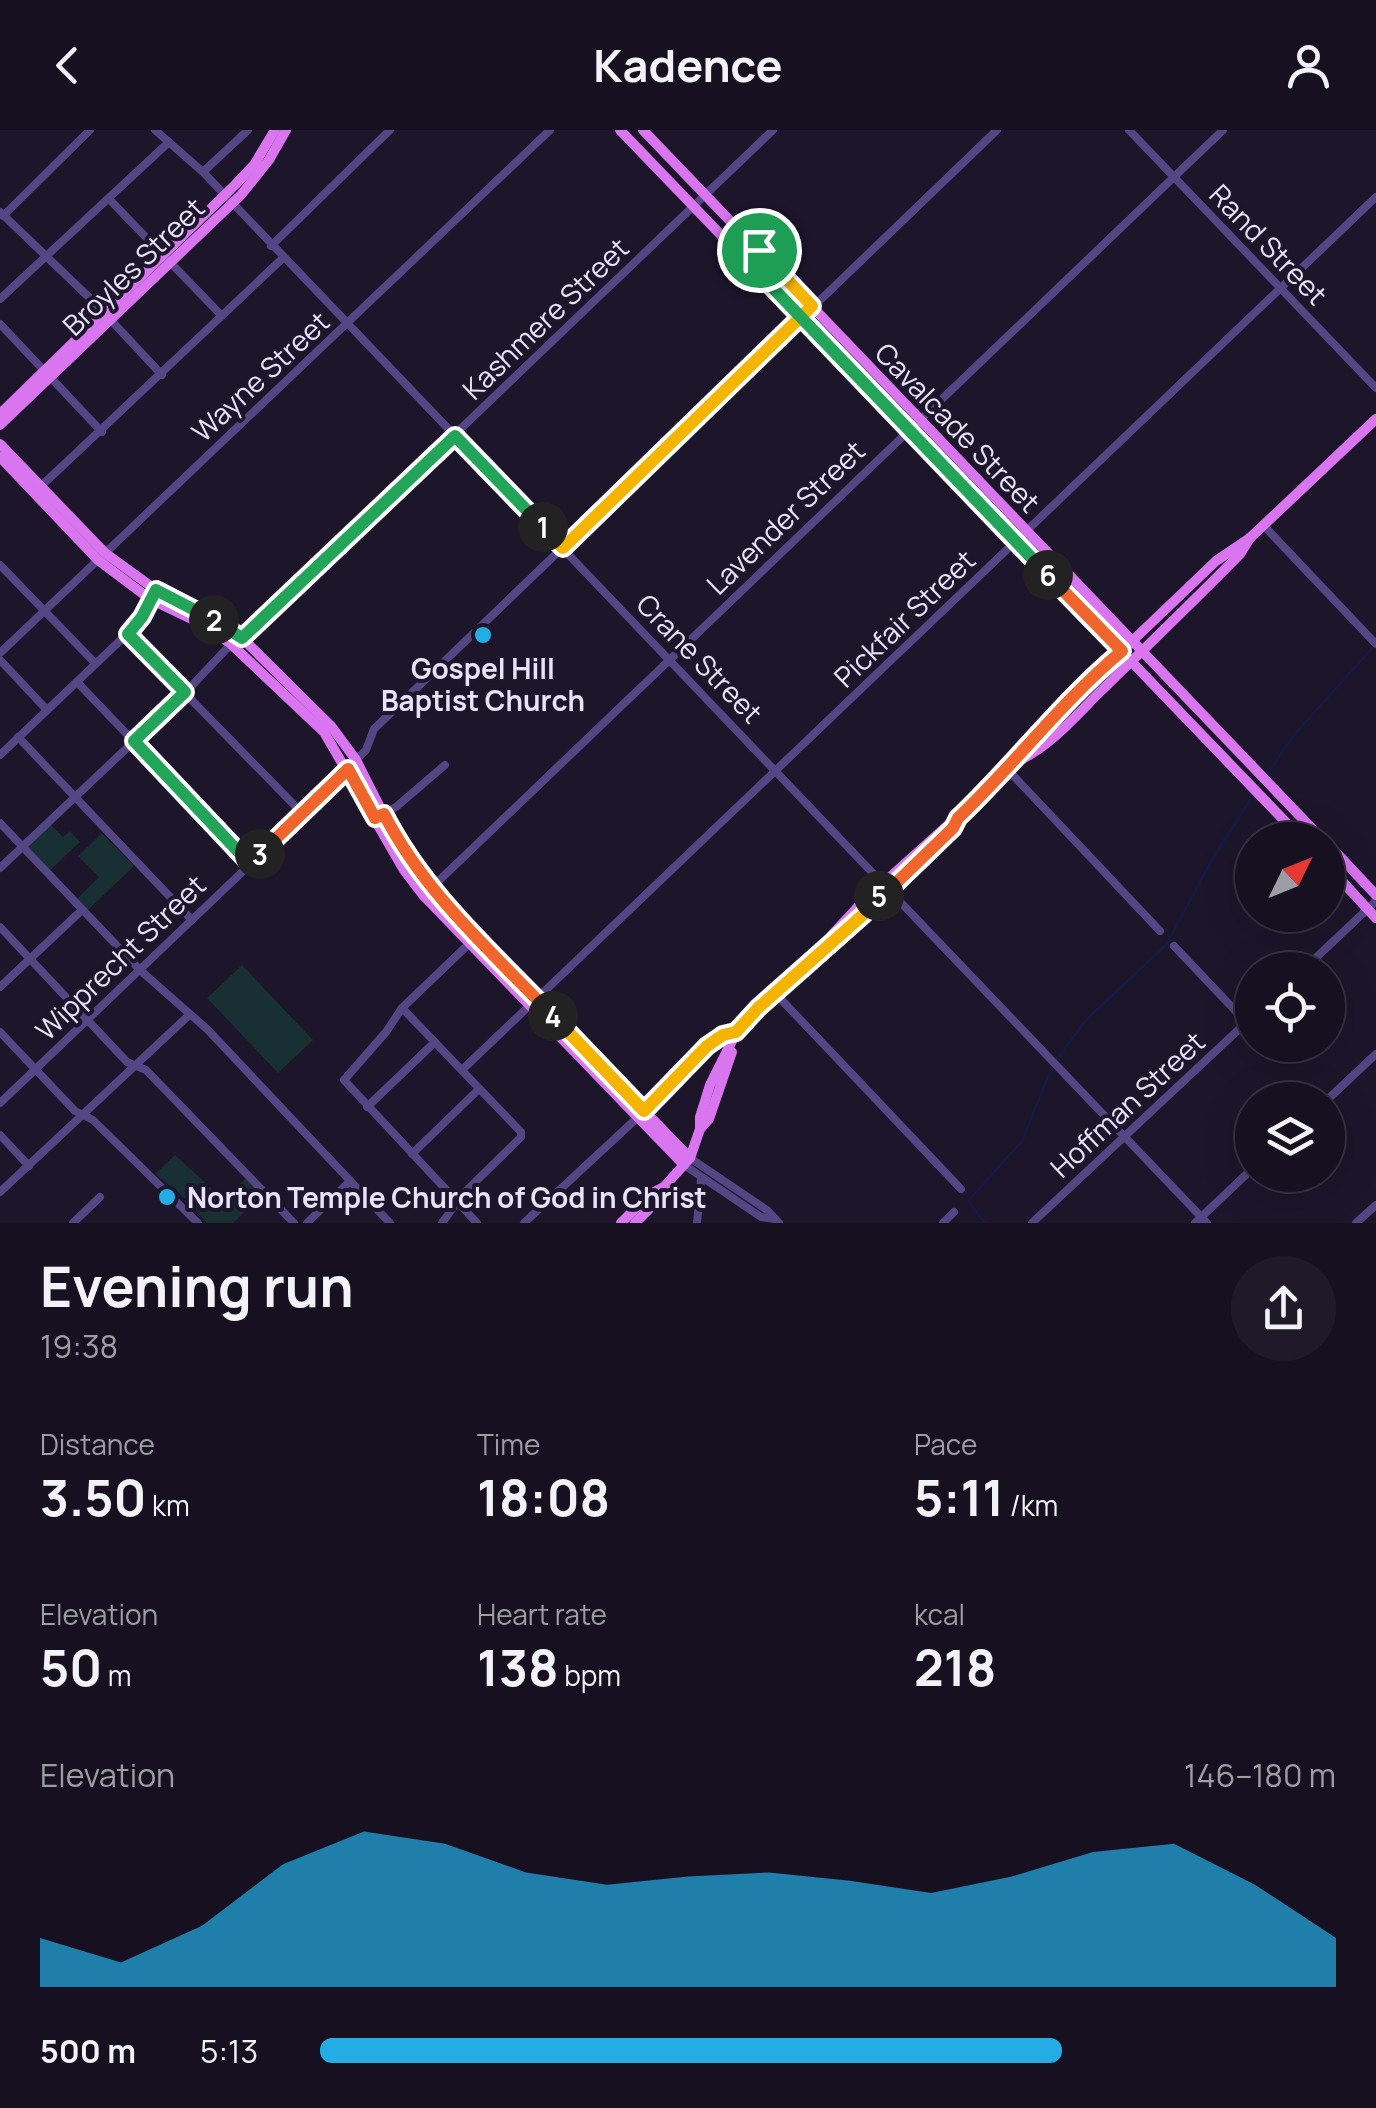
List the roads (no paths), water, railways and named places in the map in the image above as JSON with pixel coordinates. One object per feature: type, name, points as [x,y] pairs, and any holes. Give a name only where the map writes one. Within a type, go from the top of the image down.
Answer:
[{"type":"main road","name":"Broyles Street","points":[[228,200],[275,130]]},
{"type":"main road","name":"Broyles Street","points":[[0,414],[262,170],[286,130]]},
{"type":"main road","name":"Cavalcade Street","points":[[620,130],[1286,822]]},
{"type":"main road","name":"Cavalcade Street","points":[[647,134],[1306,822]]},
{"type":"main road","points":[[639,150],[647,134]]},
{"type":"main road","points":[[747,261],[759,250]]},
{"type":"main road","points":[[854,373],[866,363]]},
{"type":"main road","name":"Broyles Street","points":[[0,425],[45,375]]},
{"type":"main road","points":[[1017,761],[1067,724],[1144,651],[1239,543],[1264,526],[1376,419]]},
{"type":"main road","points":[[0,444],[102,556],[153,595],[236,641],[331,726],[379,816],[427,892],[687,1161]]},
{"type":"main road","points":[[0,457],[38,489]]},
{"type":"main road","points":[[962,485],[973,476]]},
{"type":"main road","points":[[635,1223],[656,1203],[663,1188],[687,1161],[700,1129],[708,1120],[736,1032],[858,907],[868,905],[894,885],[953,828],[958,818],[1017,761],[1059,711],[1207,579]]},
{"type":"main road","points":[[1059,711],[1067,724]]},
{"type":"main road","points":[[1212,744],[1222,734]]},
{"type":"main road","points":[[1290,822],[1298,814]]},
{"type":"main road","name":"Cavalcade Street","points":[[1345,867],[1374,906]]},
{"type":"main road","points":[[1345,881],[1374,906]]},
{"type":"main road","points":[[726,1057],[746,1024]]},
{"type":"main road","points":[[622,1223],[649,1196],[663,1188]]},
{"type":"street","points":[[90,130],[2,214],[162,375]]},
{"type":"street","name":"Crane Street","points":[[155,130],[202,172],[671,660],[1125,1136],[1201,1221]]},
{"type":"street","points":[[202,172],[248,130]]},
{"type":"street","points":[[271,246],[390,130]]},
{"type":"street","name":"Wayne Street","points":[[0,657],[550,130]]},
{"type":"street","name":"Kashmere Street","points":[[0,868],[773,130]]},
{"type":"street","name":"Wipprecht Street","points":[[0,1103],[304,814],[366,750],[374,729],[997,130]]},
{"type":"street","name":"Rand Street","points":[[1129,130],[1376,388]]},
{"type":"street","name":"Lavender Street","points":[[427,892],[1222,130]]},
{"type":"street","points":[[0,299],[169,142]]},
{"type":"street","name":"Pickfair Street","points":[[462,1070],[1376,197]]},
{"type":"street","points":[[109,198],[222,315]]},
{"type":"street","points":[[38,489],[283,258]]},
{"type":"street","points":[[0,324],[102,432]]},
{"type":"street","points":[[1264,526],[1373,641]]},
{"type":"street","points":[[0,564],[95,663]]},
{"type":"street","points":[[0,755],[128,634],[153,595]]},
{"type":"street","points":[[128,634],[304,814]]},
{"type":"street","points":[[0,657],[47,710]]},
{"type":"street","points":[[77,682],[250,864]]},
{"type":"street","points":[[18,737],[192,920]]},
{"type":"street","points":[[379,816],[445,765]]},
{"type":"street","points":[[1008,770],[1160,931]]},
{"type":"street","points":[[0,823],[141,971],[216,1039],[390,1223]]},
{"type":"street","points":[[1323,952],[1374,906]]},
{"type":"street","points":[[0,987],[82,910]]},
{"type":"street","points":[[0,927],[294,1223]]},
{"type":"street","points":[[473,940],[402,1008],[344,1080],[477,1223]]},
{"type":"street","points":[[1174,946],[1235,1005]]},
{"type":"street","points":[[774,993],[961,1188]]},
{"type":"street","points":[[402,1008],[522,1137],[442,1223]]},
{"type":"street","points":[[0,1192],[189,1015]]},
{"type":"street","points":[[0,1032],[75,1112],[93,1120],[198,1223]]},
{"type":"street","points":[[524,1223],[707,1046],[736,1032]]},
{"type":"street","name":"Hoffman Street","points":[[1032,1223],[1235,1034]]},
{"type":"street","points":[[367,1107],[434,1042]]},
{"type":"street","points":[[707,1046],[726,1057]]},
{"type":"street","points":[[695,1061],[712,1052],[726,1057]]},
{"type":"street","points":[[1345,1083],[1376,1054]]},
{"type":"street","points":[[412,1154],[480,1089]]},
{"type":"street","points":[[0,1135],[28,1166]]},
{"type":"street","points":[[687,1161],[701,1179],[761,1217],[777,1221]]},
{"type":"street","points":[[687,1161],[763,1207],[777,1221]]},
{"type":"street","points":[[697,1223],[701,1179]]},
{"type":"street","points":[[306,1223],[350,1182]]},
{"type":"street","points":[[701,1203],[715,1187]]},
{"type":"street","points":[[1201,1221],[1235,1187]]},
{"type":"street","points":[[73,1223],[100,1197]]},
{"type":"street","points":[[1356,1223],[1376,1204]]},
{"type":"street","points":[[942,1223],[954,1212]]},
{"type":"waterway","points":[[1268,773],[1294,735],[1375,645]]},
{"type":"waterway","points":[[1056,1060],[1087,1019],[1166,945],[1213,858],[1252,797]]},
{"type":"waterway","points":[[985,1223],[968,1201],[1022,1141],[1052,1067]]},
{"type":"place","name":"Gospel Hill Baptist Church","points":[[483,635]]},
{"type":"place","name":"Norton Temple Church of God in Christ","points":[[167,1197]]}]
